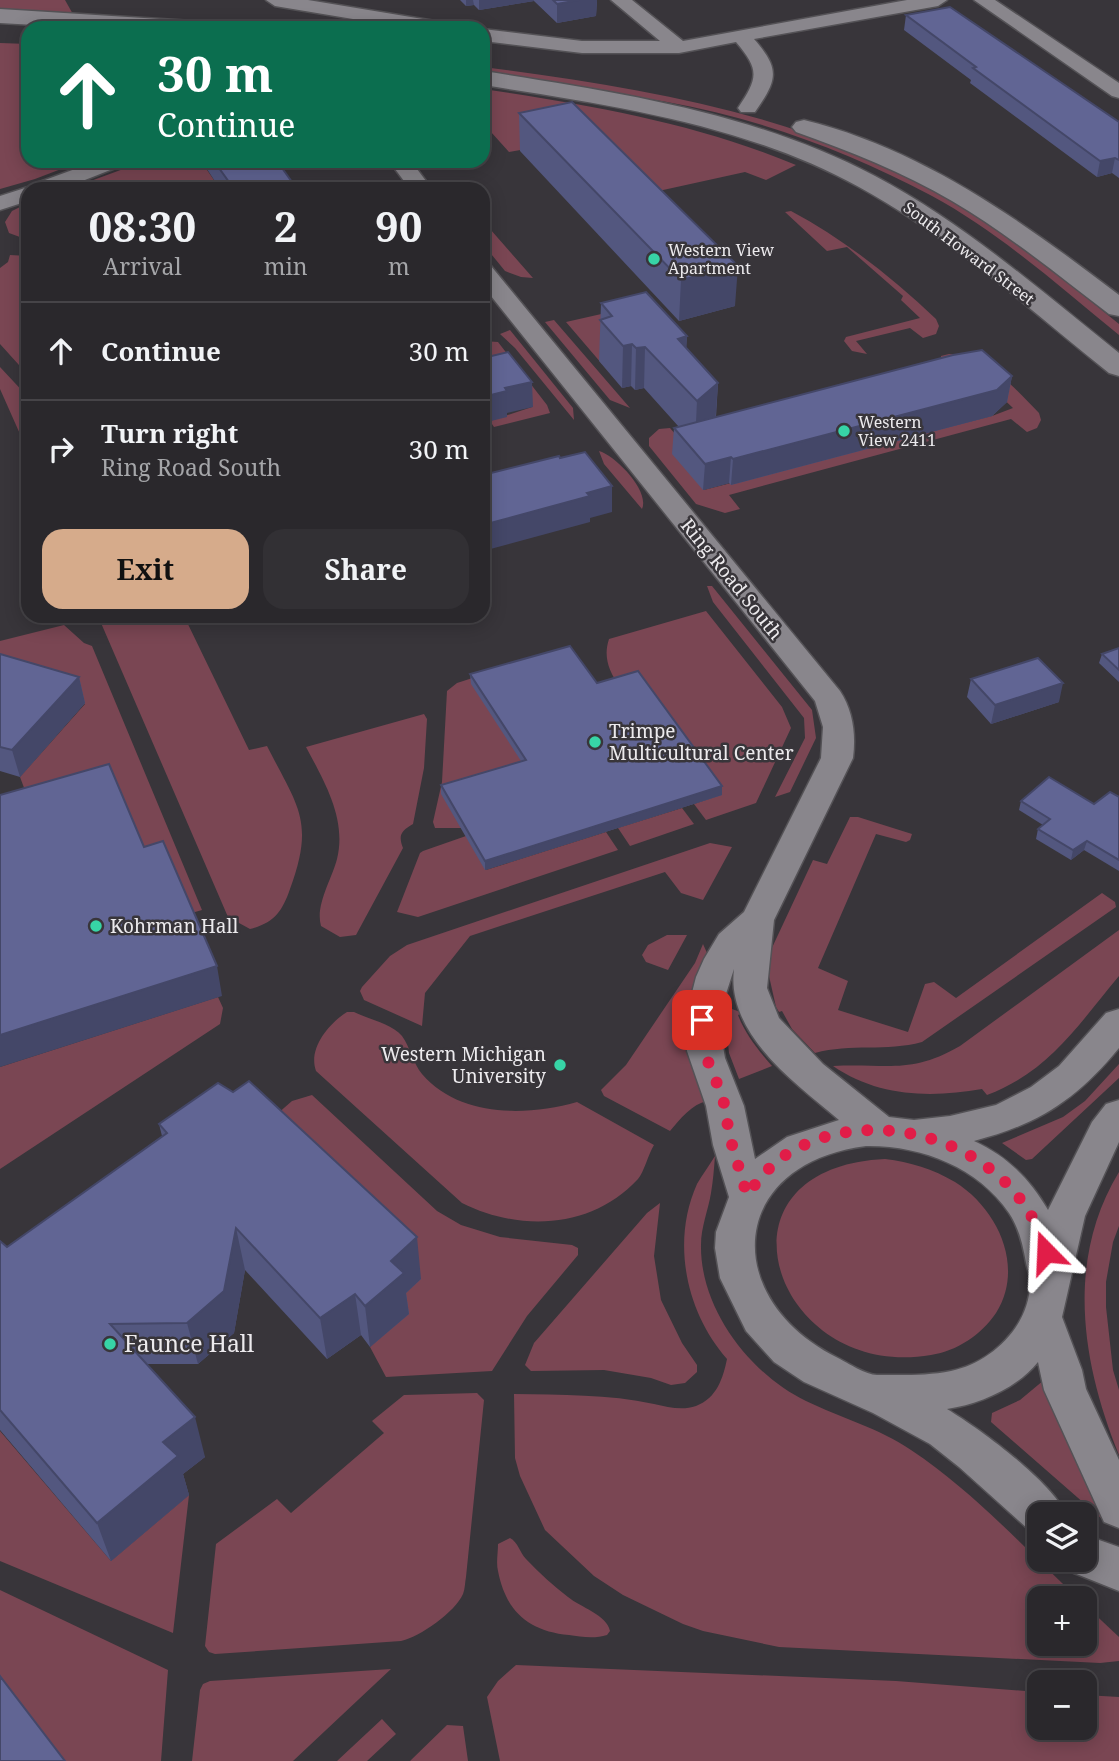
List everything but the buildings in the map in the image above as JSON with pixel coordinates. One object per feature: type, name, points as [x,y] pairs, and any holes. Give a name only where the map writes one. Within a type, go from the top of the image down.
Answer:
[{"type":"street","points":[[275,0],[400,21]]},
{"type":"street","points":[[490,36],[582,47],[679,47],[938,0]]},
{"type":"street","points":[[983,0],[1119,92]]},
{"type":"street","points":[[625,4],[679,47]]},
{"type":"street","points":[[0,16],[80,21]]},
{"type":"street","points":[[0,34],[21,35]]},
{"type":"street","points":[[742,37],[766,73],[765,84],[748,108]]},
{"type":"street","name":"South Howard Street","points":[[490,61],[584,75],[748,108],[911,169],[980,206],[1119,308]]},
{"type":"street","name":"South Howard Street","points":[[490,79],[640,103],[689,114],[809,154],[865,181],[921,214],[1119,367]]},
{"type":"street","points":[[60,182],[97,168]]},
{"type":"street","points":[[0,203],[21,196]]},
{"type":"street","name":"Ring Road South","points":[[490,280],[829,698],[841,737],[836,758],[757,919],[749,976],[755,1007],[776,1040],[822,1084],[897,1133],[944,1143],[972,1155],[1015,1191],[1041,1234],[1045,1301],[1065,1390],[1119,1507]]},
{"type":"street","name":"Ring Road South","points":[[747,1195],[730,1138],[723,1098],[705,1054],[702,1020],[710,984],[743,926],[757,919]]},
{"type":"street","points":[[1031,1502],[984,1459],[932,1423],[838,1379],[782,1344],[760,1320],[749,1300],[737,1261],[735,1241],[738,1219],[747,1195],[759,1178],[782,1157],[800,1147],[840,1134],[897,1133],[989,1121],[1012,1114],[1044,1099],[1068,1082],[1119,1023]]},
{"type":"street","points":[[864,1389],[927,1395],[954,1391],[981,1382],[1017,1355],[1032,1337],[1045,1301],[1063,1222],[1106,1128],[1119,1115]]},
{"type":"street","points":[[1097,1561],[1119,1569]]},
{"type":"shaded area","points":[[0,0],[65,0],[74,16],[0,13]]},
{"type":"shaded area","points":[[0,43],[21,44],[21,168],[64,168],[0,189]]},
{"type":"shaded area","points":[[490,68],[601,84],[718,108],[832,142],[887,165],[964,206],[1010,238],[1119,324],[1119,335],[981,226],[901,180],[836,151],[769,127],[701,109],[490,74]]},
{"type":"shaded area","points":[[490,90],[642,117],[720,138],[796,165],[766,180],[745,172],[654,192],[572,141],[509,152],[491,132]]},
{"type":"shaded area","points":[[126,168],[206,168],[215,182],[88,182]]},
{"type":"shaded area","points":[[21,206],[21,237],[9,233],[5,222],[12,211]]},
{"type":"shaded area","points":[[791,211],[849,247],[902,288],[936,319],[939,326],[936,334],[923,338],[910,328],[856,341],[867,354],[852,351],[844,341],[846,337],[920,318],[901,300],[903,296],[847,247],[827,251],[785,212]]},
{"type":"shaded area","points":[[490,229],[533,278],[505,271],[490,253]]},
{"type":"shaded area","points":[[10,255],[21,256],[21,367],[0,344],[0,268],[8,262]]},
{"type":"shaded area","points":[[641,305],[610,363],[602,364],[566,322]]},
{"type":"shaded area","points":[[554,320],[630,408],[610,400],[545,322]]},
{"type":"shaded area","points":[[510,330],[573,408],[574,420],[515,348],[500,334]]},
{"type":"shaded area","points":[[490,341],[498,342],[547,405],[550,413],[494,427],[490,421],[532,407],[490,386]]},
{"type":"shaded area","points":[[949,354],[975,360],[999,374],[1039,413],[1041,420],[1037,428],[1027,432],[1011,419],[729,495],[740,509],[725,513],[696,504],[649,446],[649,438],[659,429],[670,428],[682,442],[704,490],[992,416],[1013,408],[978,375],[941,360],[941,356]]},
{"type":"shaded area","points":[[0,367],[21,390],[21,436],[0,389]]},
{"type":"shaded area","points":[[599,451],[630,475],[641,493],[642,509],[604,464]]},
{"type":"shaded area","points":[[707,586],[712,586],[812,710],[816,738],[790,792],[775,797],[805,738],[804,718],[713,602]]},
{"type":"shaded area","points":[[706,611],[782,707],[791,728],[756,803],[706,820],[694,804],[721,795],[619,686],[610,669],[607,652],[609,639]]},
{"type":"shaded area","points":[[101,623],[187,623],[249,750],[267,746],[294,800],[300,815],[301,847],[287,897],[280,910],[271,920],[250,929],[228,917]]},
{"type":"shaded area","points":[[64,625],[84,643],[92,646],[202,910],[188,914],[35,817],[20,777],[85,704],[0,679],[0,641]]},
{"type":"shaded area","points":[[491,672],[526,769],[462,828],[435,828],[433,822],[442,782],[447,691],[457,683]]},
{"type":"shaded area","points":[[424,714],[427,719],[424,768],[413,824],[402,834],[403,848],[356,935],[340,937],[321,926],[320,918],[322,901],[337,859],[339,829],[332,801],[306,747]]},
{"type":"shaded area","points":[[682,808],[694,824],[630,846],[618,828]]},
{"type":"shaded area","points":[[850,817],[858,817],[912,834],[906,842],[876,834],[818,968],[848,981],[838,1010],[908,1032],[925,984],[934,982],[956,998],[1102,893],[1115,902],[1116,907],[922,1042],[895,1047],[842,1048],[815,1053],[776,1007],[769,976],[770,952],[813,860],[827,864]]},
{"type":"shaded area","points":[[606,832],[618,850],[418,917],[397,912],[423,851],[466,836],[486,870]]},
{"type":"shaded area","points":[[710,843],[732,847],[703,900],[681,893],[665,872],[470,936],[425,993],[422,1026],[364,1000],[360,991],[390,956],[407,945]]},
{"type":"shaded area","points":[[1119,930],[1119,976],[1061,1045],[1045,1060],[1009,1085],[987,1095],[982,1089],[944,1094],[905,1092],[868,1084],[833,1066],[898,1066],[927,1061],[942,1055],[960,1046]]},
{"type":"shaded area","points":[[667,935],[687,935],[668,970],[646,962],[642,955],[648,945]]},
{"type":"shaded area","points":[[703,944],[707,953],[690,995],[687,1031],[707,1101],[691,1109],[670,1131],[604,1096],[601,1090],[626,1065],[695,963]]},
{"type":"shaded area","points":[[218,997],[223,1008],[220,1024],[0,1169],[0,1067]]},
{"type":"shaded area","points":[[732,1009],[743,1013],[738,1015],[744,1029],[772,1066],[739,1079],[729,1053],[725,1014]]},
{"type":"shaded area","points":[[347,1012],[354,1012],[398,1032],[405,1040],[422,1074],[455,1099],[495,1110],[516,1111],[558,1107],[577,1102],[654,1145],[640,1176],[620,1196],[599,1208],[554,1221],[508,1219],[462,1203],[316,1071],[315,1054],[321,1038],[333,1023]]},
{"type":"shaded area","points":[[1119,1064],[1119,1078],[1032,1159],[1026,1160],[1002,1143],[1063,1117],[1085,1101]]},
{"type":"shaded area","points":[[312,1095],[437,1211],[461,1225],[500,1237],[572,1245],[578,1248],[578,1255],[527,1316],[492,1371],[386,1377],[370,1347],[408,1314],[261,1128],[292,1101]]},
{"type":"shaded area","points":[[715,1156],[711,1193],[701,1238],[703,1269],[709,1293],[719,1315],[748,1357],[785,1389],[806,1401],[886,1435],[934,1466],[1027,1550],[1027,1572],[1051,1572],[1065,1586],[1027,1586],[1027,1656],[1097,1656],[1097,1616],[1119,1637],[1119,1661],[1100,1663],[779,1647],[703,1631],[623,1595],[594,1576],[545,1530],[520,1476],[515,1458],[514,1394],[602,1397],[685,1408],[696,1406],[709,1398],[721,1380],[727,1359],[701,1320],[687,1276],[684,1252],[689,1206],[697,1184]]},
{"type":"shaded area","points":[[885,1159],[921,1167],[955,1182],[984,1207],[1002,1240],[1008,1277],[996,1313],[968,1341],[941,1353],[877,1355],[832,1337],[799,1307],[780,1270],[778,1232],[793,1197],[828,1171]]},
{"type":"shaded area","points":[[1119,1172],[1119,1226],[1113,1242],[1106,1282],[1106,1307],[1113,1370],[1119,1390],[1119,1455],[1096,1385],[1085,1313],[1091,1241],[1102,1206]]},
{"type":"shaded area","points":[[660,1203],[654,1256],[661,1300],[682,1343],[697,1365],[697,1372],[685,1383],[671,1385],[651,1378],[604,1370],[531,1371],[525,1365],[534,1343],[647,1213]]},
{"type":"shaded area","points":[[1050,1375],[1103,1517],[1097,1515],[1097,1502],[1083,1502],[991,1422],[992,1413],[1020,1400]]},
{"type":"shaded area","points":[[477,1393],[484,1400],[466,1577],[463,1594],[445,1616],[427,1629],[401,1641],[215,1654],[209,1652],[205,1646],[216,1544],[277,1499],[291,1513],[384,1433],[372,1421],[404,1395]]},
{"type":"shaded area","points":[[0,1431],[111,1561],[189,1495],[173,1633],[0,1561]]},
{"type":"shaded area","points":[[510,1538],[526,1559],[552,1584],[604,1620],[610,1631],[607,1635],[588,1637],[555,1633],[531,1624],[513,1608],[497,1568],[498,1544]]},
{"type":"shaded area","points":[[0,1590],[168,1670],[161,1761],[57,1761],[0,1687]]},
{"type":"shaded area","points":[[516,1665],[896,1681],[1027,1691],[1027,1740],[1097,1740],[1097,1696],[1119,1697],[1119,1761],[500,1761],[487,1697],[498,1681]]},
{"type":"shaded area","points":[[391,1669],[293,1761],[192,1761],[200,1690],[203,1684],[210,1681]]},
{"type":"shaded area","points":[[382,1719],[396,1734],[367,1761],[337,1761]]},
{"type":"shaded area","points":[[447,1725],[463,1726],[468,1761],[410,1761]]},
{"type":"place","name":"Western View Apartment","points":[[654,259]]},
{"type":"place","name":"Western View 2411","points":[[844,431]]},
{"type":"place","name":"Trimpe Multicultural Center","points":[[595,742]]},
{"type":"place","name":"Kohrman Hall","points":[[96,926]]},
{"type":"place","name":"Western Michigan University","points":[[560,1065]]},
{"type":"place","name":"Faunce Hall","points":[[110,1344]]},
{"type":"route","points":[[702,1020],[705,1054],[723,1098],[730,1138],[747,1195],[759,1178],[782,1157],[818,1139],[869,1131],[914,1135],[944,1143],[972,1155],[994,1171],[1015,1191],[1029,1211],[1041,1234],[1046,1252]]}]
